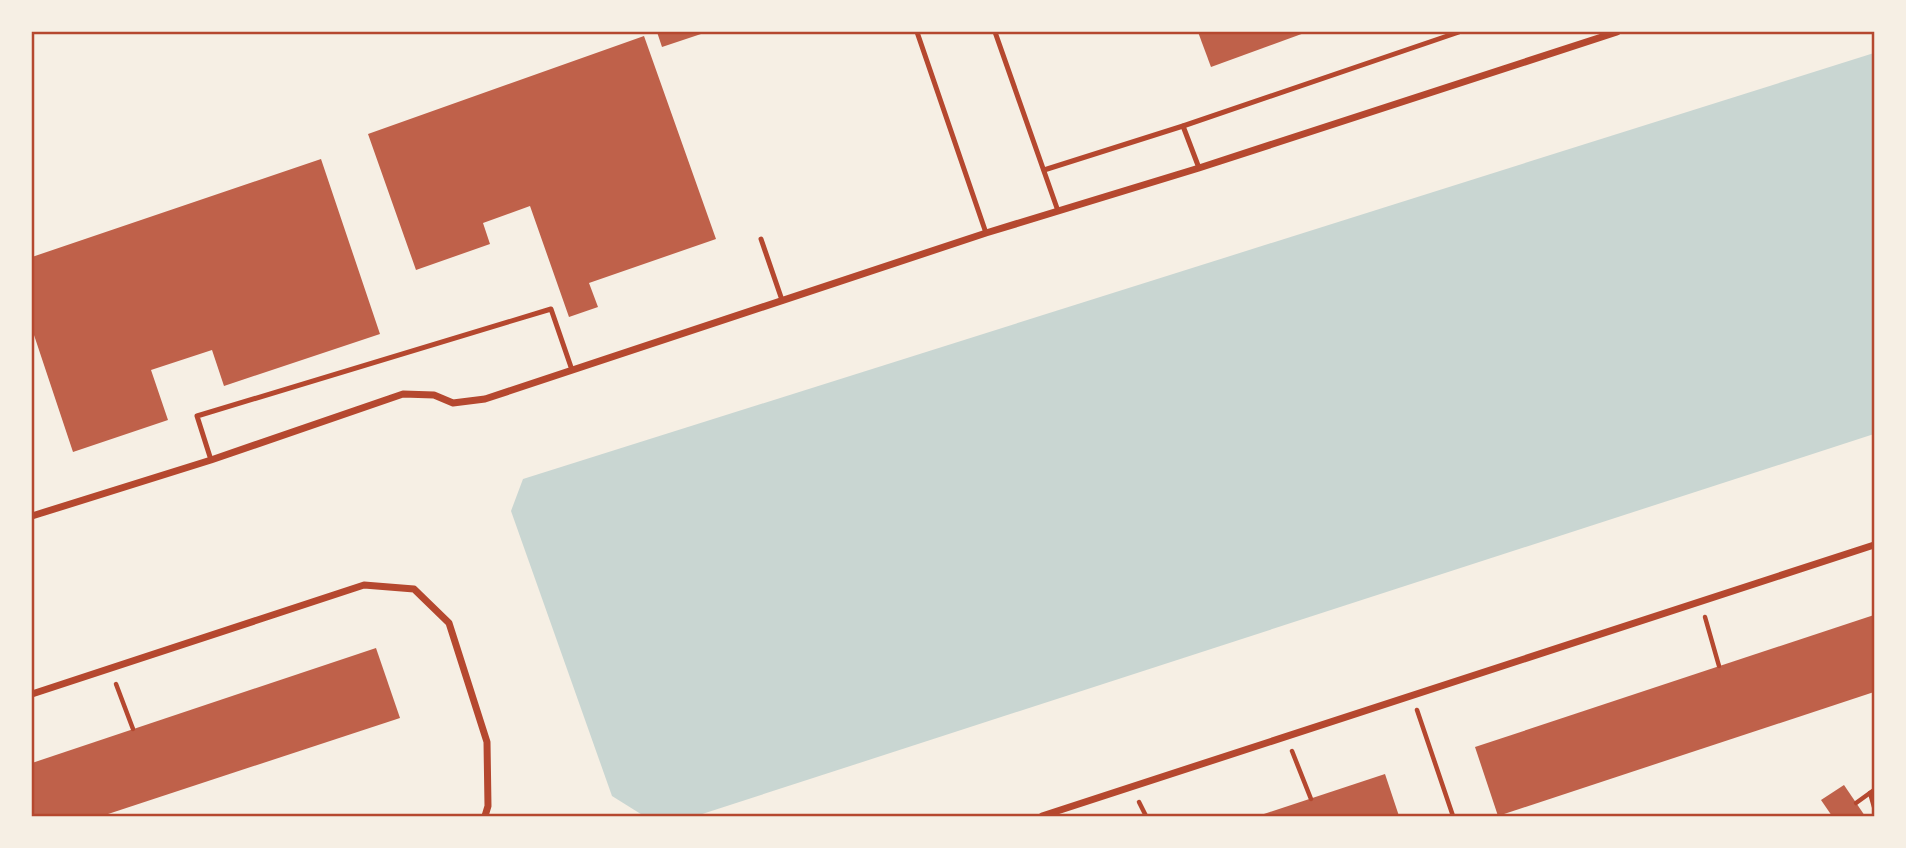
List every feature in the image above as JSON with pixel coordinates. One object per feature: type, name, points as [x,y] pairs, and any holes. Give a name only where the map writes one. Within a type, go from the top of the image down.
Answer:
[{"type":"street","points":[[32,516],[211,460],[403,394],[434,395],[453,403],[485,399],[986,233],[1199,169],[1618,32]]},
{"type":"street","points":[[1042,817],[1874,545]]},
{"type":"street","points":[[32,694],[364,585],[414,589],[449,623],[487,742],[488,806],[485,817]]},
{"type":"lane","points":[[917,32],[986,233]]},
{"type":"lane","points":[[995,32],[1058,211]]},
{"type":"lane","points":[[1044,170],[1183,127],[1459,32]]},
{"type":"lane","points":[[1183,127],[1199,169]]},
{"type":"lane","points":[[761,239],[782,300]]},
{"type":"lane","points":[[211,460],[197,416],[551,309],[572,370]]},
{"type":"path","points":[[1700,602],[1719,666]]},
{"type":"path","points":[[110,668],[133,729]]},
{"type":"path","points":[[1412,696],[1452,817]]},
{"type":"path","points":[[1287,737],[1311,799]]},
{"type":"path","points":[[1856,803],[1872,792],[1874,807]]},
{"type":"shaded area","points":[[1874,53],[1874,434],[696,816],[644,816],[612,796],[511,511],[523,479]]},
{"type":"building","points":[[657,32],[707,32],[662,47]]},
{"type":"building","points":[[1198,32],[1307,32],[1211,67]]},
{"type":"building","points":[[644,36],[716,239],[589,283],[598,307],[569,317],[530,206],[483,223],[490,244],[416,270],[368,134]]},
{"type":"building","points":[[321,159],[380,334],[224,386],[212,350],[151,370],[168,420],[73,452],[32,329],[32,257]]},
{"type":"building","points":[[1874,615],[1874,692],[1498,816],[1475,747]]},
{"type":"building","points":[[376,648],[400,718],[102,816],[32,816],[32,763]]},
{"type":"building","points":[[1385,774],[1399,816],[1258,816]]},
{"type":"building","points":[[1844,785],[1865,816],[1832,816],[1821,800]]}]
